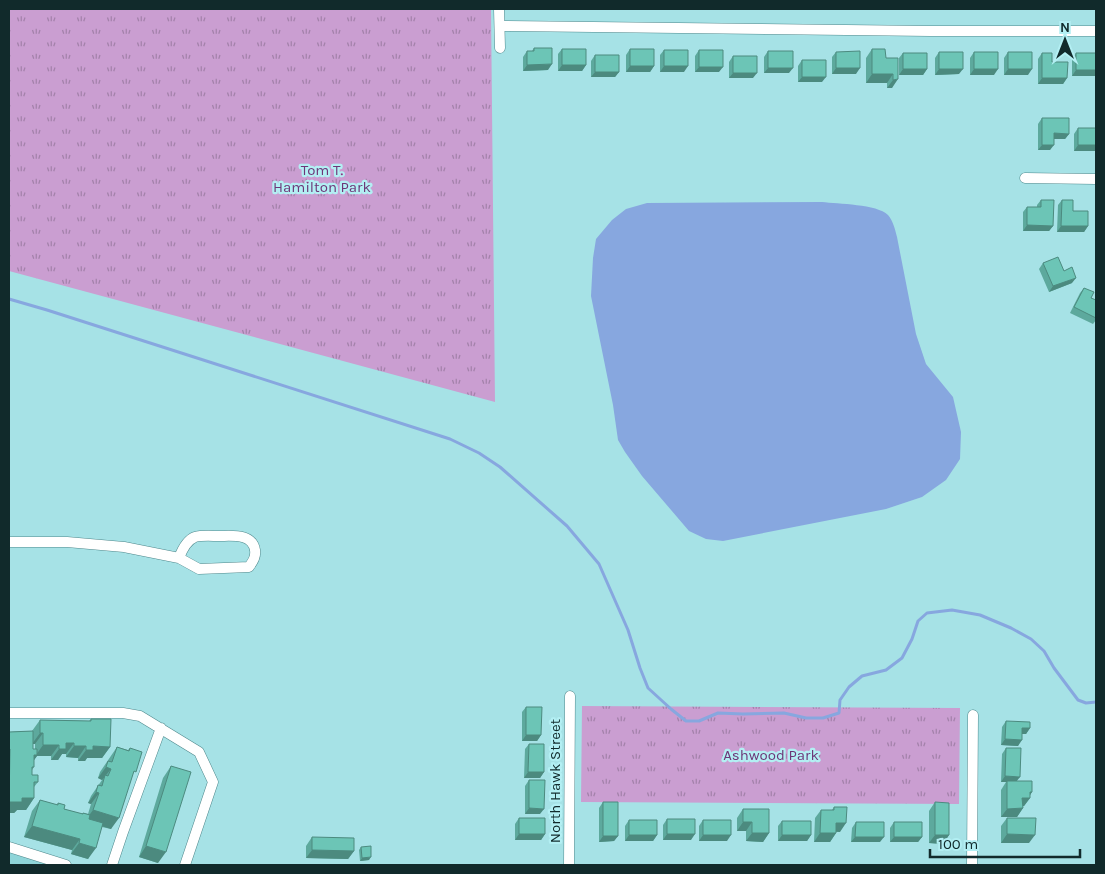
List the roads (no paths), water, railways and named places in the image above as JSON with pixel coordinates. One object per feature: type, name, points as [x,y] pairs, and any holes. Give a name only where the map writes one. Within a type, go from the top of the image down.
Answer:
[{"type":"street","points":[[500,9],[500,48]]},
{"type":"street","points":[[500,26],[1096,31]]},
{"type":"street","points":[[1025,178],[1096,178]]},
{"type":"street","points":[[9,542],[67,542],[124,547],[178,558],[199,569],[249,567],[254,560],[255,552],[253,543],[248,538],[240,536],[196,536],[182,550],[178,558]]},
{"type":"street","name":"North Hawk Street","points":[[570,696],[570,865]]},
{"type":"street","points":[[9,713],[123,713],[140,716],[199,752],[213,782],[185,865]]},
{"type":"street","points":[[972,865],[973,715]]},
{"type":"street","points":[[112,865],[161,728]]},
{"type":"street","points":[[9,847],[66,865]]},
{"type":"waterway","points":[[9,299],[450,439],[479,453],[500,467],[567,526],[599,564],[628,630],[648,688],[686,721],[699,721],[718,713],[784,713],[806,718],[823,718],[839,713],[840,700],[849,687],[862,676],[886,670],[902,658],[912,639],[918,621],[927,613],[952,610],[980,615],[1031,639],[1044,651],[1078,700],[1086,703],[1096,702]]},
{"type":"park label","name":"Tom T. Hamilton Park","points":[[322,178]]},
{"type":"park label","name":"Ashwood Park","points":[[771,755]]}]
